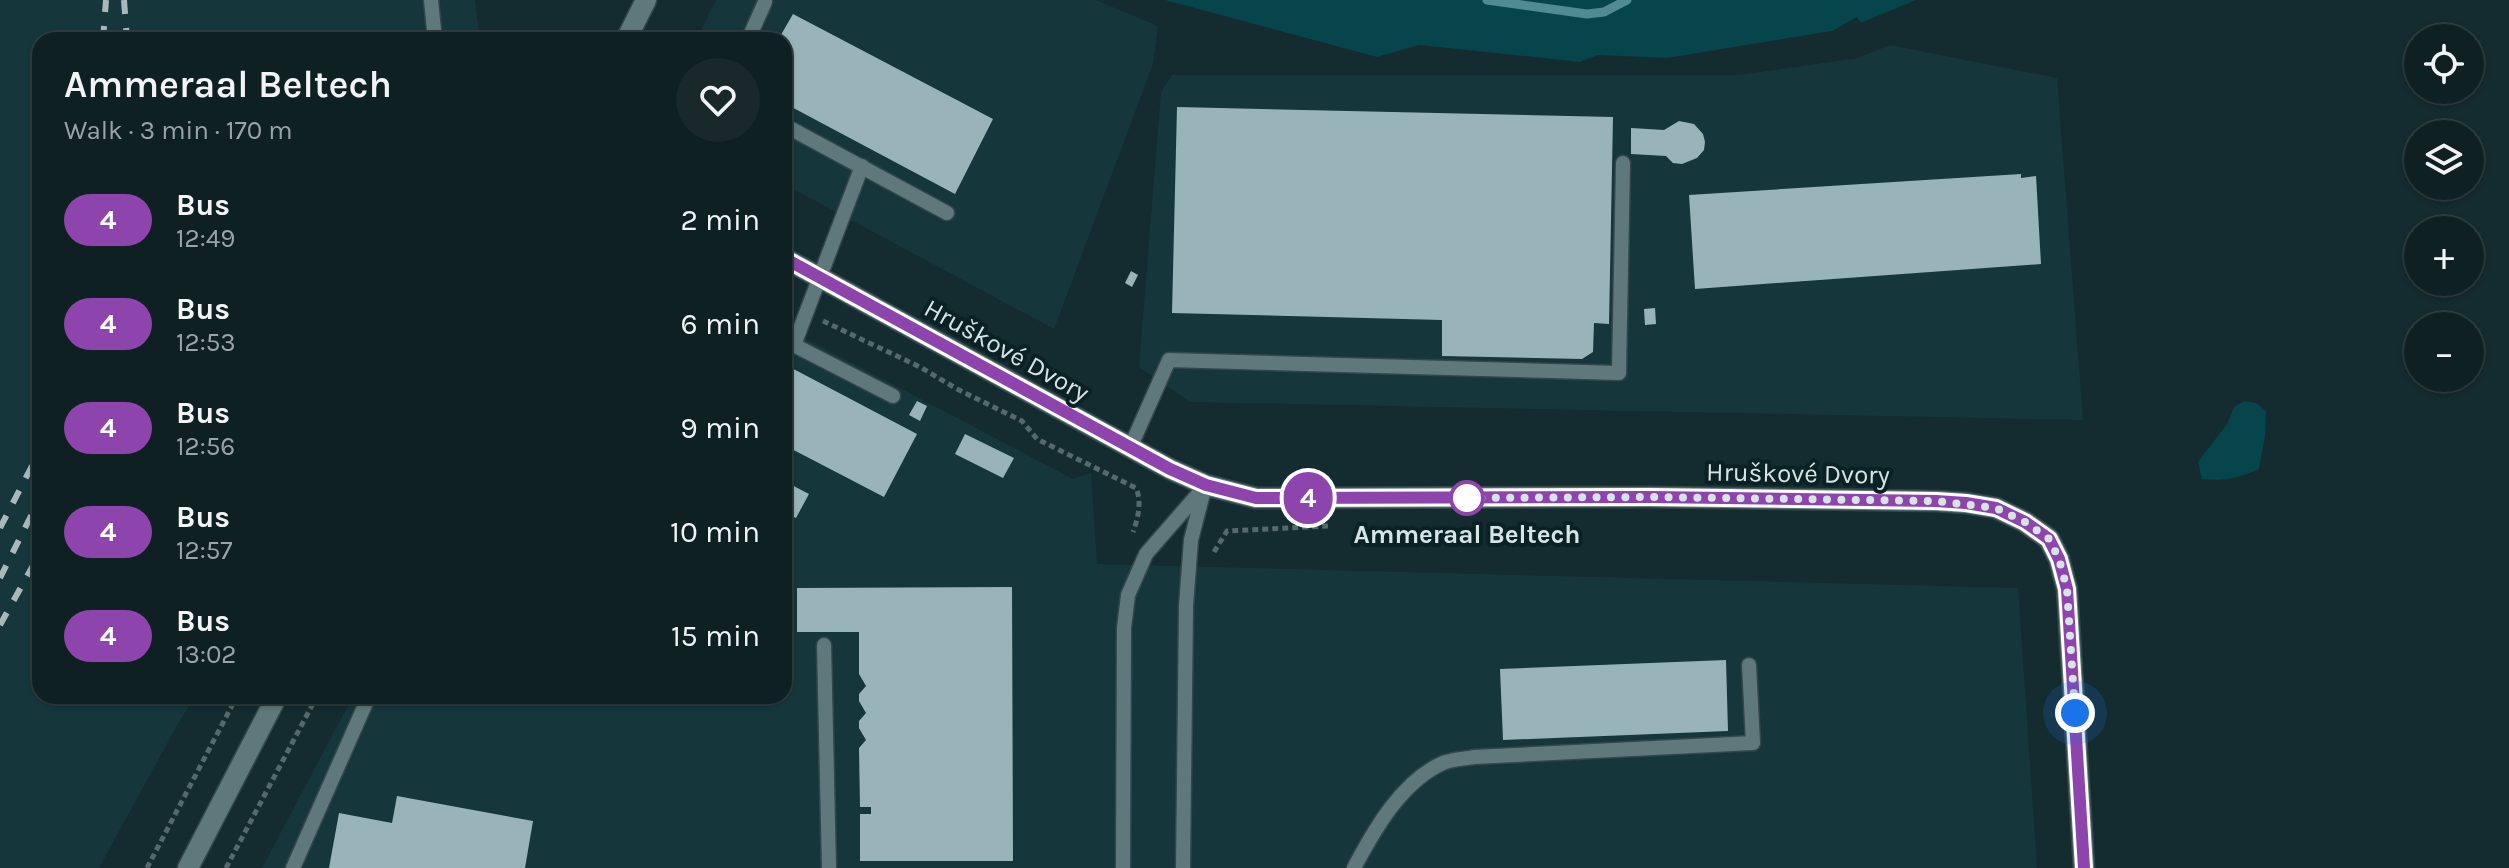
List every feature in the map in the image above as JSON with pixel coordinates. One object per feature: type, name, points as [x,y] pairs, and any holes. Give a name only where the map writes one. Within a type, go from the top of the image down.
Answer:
[{"type":"street","points":[[630,32],[646,0]]},
{"type":"street","name":"Hruškové Dvory","points":[[792,262],[1130,448],[1206,485],[1256,498],[1757,498],[1936,501],[1996,508],[2025,522],[2049,539],[2059,559],[2067,589],[2084,868]]},
{"type":"street","points":[[188,868],[273,704]]},
{"type":"lane","points":[[431,0],[434,32]]},
{"type":"lane","points":[[752,32],[765,2]]},
{"type":"lane","points":[[792,129],[947,213]]},
{"type":"lane","points":[[1130,448],[1169,360],[1619,373],[1623,163]]},
{"type":"lane","points":[[792,335],[862,166]]},
{"type":"lane","points":[[792,344],[893,396]]},
{"type":"lane","points":[[1123,868],[1124,628],[1128,595],[1146,554],[1206,485]]},
{"type":"lane","points":[[1183,868],[1186,606],[1191,540],[1206,485]]},
{"type":"lane","points":[[824,645],[829,868]]},
{"type":"lane","points":[[1354,868],[1377,825],[1418,779],[1445,762],[1474,757],[1753,743],[1749,665]]},
{"type":"lane","points":[[293,868],[365,704]]},
{"type":"path","points":[[147,868],[233,704]]},
{"type":"path","points":[[226,868],[313,704]]},
{"type":"shaded area","points":[[0,0],[475,0],[479,32],[32,32],[32,704],[191,704],[99,868],[0,868]]},
{"type":"shaded area","points":[[716,0],[1096,0],[1158,26],[1153,64],[1054,329],[792,188],[792,32],[700,32]]},
{"type":"shaded area","points":[[1165,0],[1916,0],[1863,22],[1857,17],[1832,31],[1667,58],[1598,55],[1580,62],[1419,45],[1377,57]]},
{"type":"shaded area","points":[[1890,45],[2057,78],[2083,420],[1190,402],[1139,367],[1161,92],[1172,75],[1739,75],[1858,58]]},
{"type":"shaded area","points":[[792,331],[1073,479],[1091,473],[1097,564],[2018,588],[2037,868],[262,868],[349,704],[792,704]]},
{"type":"shaded area","points":[[2244,401],[2256,403],[2266,411],[2259,469],[2231,478],[2202,479],[2198,462],[2227,424],[2234,407]]},
{"type":"building","points":[[793,14],[993,119],[955,194],[792,107],[792,32],[783,32]]},
{"type":"building","points":[[1177,107],[1613,117],[1609,324],[1594,323],[1593,352],[1582,359],[1442,356],[1442,320],[1172,313]]},
{"type":"building","points":[[1679,121],[1694,124],[1703,134],[1704,150],[1697,158],[1682,164],[1673,163],[1666,156],[1631,154],[1631,128],[1664,130]]},
{"type":"building","points":[[2021,174],[2021,178],[2036,176],[2041,264],[1695,289],[1689,195]]},
{"type":"building","points":[[1131,271],[1138,275],[1132,287],[1125,283]]},
{"type":"building","points":[[1655,308],[1656,324],[1645,325],[1644,309]]},
{"type":"building","points":[[792,368],[917,434],[884,497],[792,449]]},
{"type":"building","points":[[917,401],[927,406],[920,421],[909,415]]},
{"type":"building","points":[[965,434],[1014,458],[1003,478],[955,454]]},
{"type":"building","points":[[792,485],[809,494],[796,518],[792,516]]},
{"type":"building","points":[[1012,587],[1013,861],[860,861],[860,814],[871,814],[871,807],[860,807],[859,748],[866,740],[859,728],[859,721],[866,713],[859,701],[859,694],[866,686],[859,674],[859,632],[797,632],[797,588]]},
{"type":"building","points":[[1726,660],[1728,731],[1503,740],[1500,669]]},
{"type":"building","points":[[397,796],[533,821],[525,868],[329,868],[339,813],[392,823]]},
{"type":"waterway","points":[[1487,0],[1587,14],[1604,12],[1627,0]]},
{"type":"railway","points":[[104,32],[106,0]]},
{"type":"railway","points":[[124,0],[126,32]]},
{"type":"railway","points":[[0,528],[32,466]]},
{"type":"railway","points":[[0,578],[32,514]]},
{"type":"railway","points":[[0,625],[32,567]]},
{"type":"bus line","name":"4","points":[[792,262],[1170,469],[1206,485],[1256,498],[1757,498],[1936,501],[1996,508],[2025,522],[2049,539],[2059,559],[2067,589],[2084,868]]},
{"type":"place","name":"Ammeraal Beltech","points":[[1467,498]]},
{"type":"route","points":[[1467,498],[1936,501],[1996,508],[2025,522],[2049,539],[2059,559],[2067,589],[2075,713]]}]
